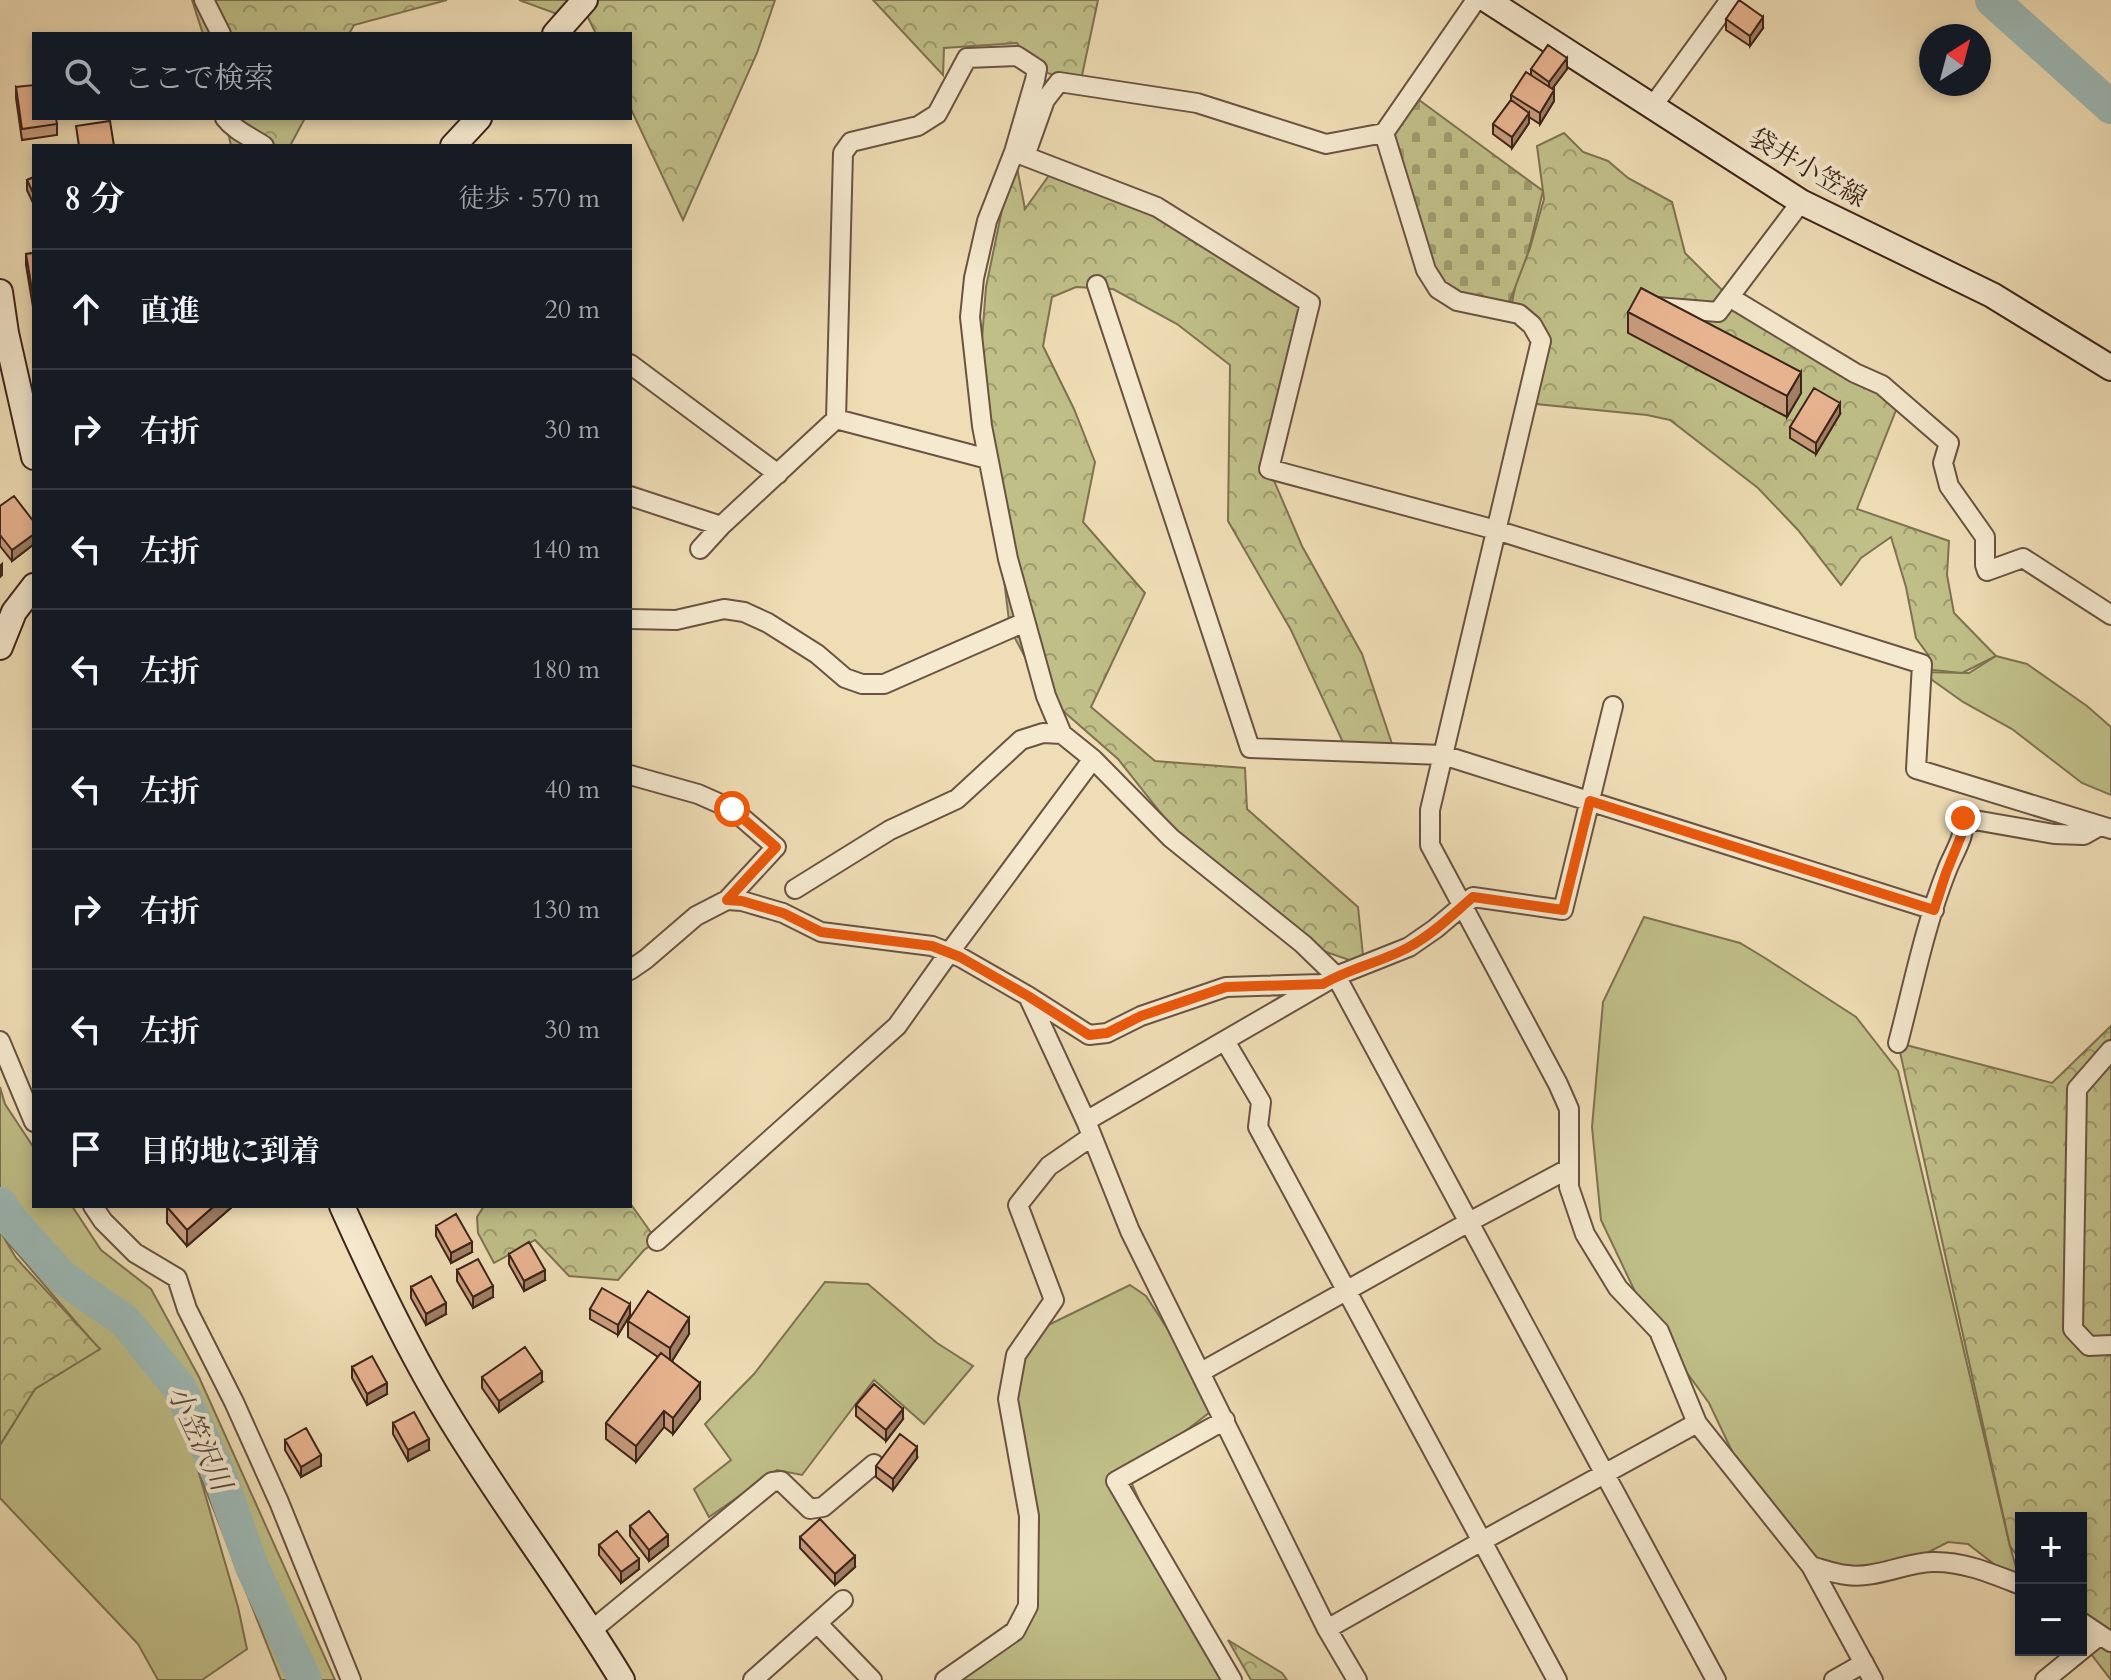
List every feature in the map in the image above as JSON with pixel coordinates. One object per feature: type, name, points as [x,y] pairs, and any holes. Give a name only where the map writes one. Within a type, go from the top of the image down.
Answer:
[{"type":"street","points":[[204,0],[220,32]]},
{"type":"street","points":[[557,32],[585,0]]},
{"type":"street","points":[[1476,0],[1384,133],[1326,144],[1197,103],[1059,82],[1045,100],[987,221],[974,278],[970,317],[982,426],[1008,559],[1046,696],[1062,734],[1093,759],[1171,838],[1303,944],[1330,980],[1469,1222],[1716,1680]]},
{"type":"street","name":"袋井小笠線","points":[[1487,0],[1801,202],[1992,295],[2111,368]]},
{"type":"street","points":[[1652,107],[1730,0]]},
{"type":"street","points":[[700,549],[836,419],[843,153],[851,142],[918,126],[937,114],[967,58],[1017,56],[1037,69],[1019,154]]},
{"type":"street","points":[[227,120],[232,127],[261,144]]},
{"type":"street","points":[[455,144],[477,120]]},
{"type":"street","points":[[1384,133],[1426,270],[1438,289],[1457,301],[1519,314],[1532,325],[1541,341],[1430,810],[1430,845],[1569,1109],[1569,1187],[1585,1234],[1618,1288],[1659,1331],[1697,1423],[1811,1566],[1868,1672],[1834,1680]]},
{"type":"street","points":[[1019,154],[1157,207],[1310,303],[1269,469],[1496,530],[1922,664],[1916,769],[2106,828]]},
{"type":"street","points":[[1657,307],[1718,312],[1801,202]]},
{"type":"street","points":[[1097,285],[1250,748],[1443,755],[1934,910]]},
{"type":"street","points":[[0,293],[32,448]]},
{"type":"street","points":[[1731,298],[1855,373],[1882,385],[1949,443],[1943,463],[1949,486],[1985,537],[1987,571],[2023,558],[2111,615]]},
{"type":"street","points":[[632,365],[778,474]]},
{"type":"street","points":[[836,419],[988,459]]},
{"type":"street","points":[[632,497],[721,526]]},
{"type":"street","points":[[0,647],[14,612],[32,589]]},
{"type":"street","points":[[632,619],[676,620],[724,609],[744,612],[768,623],[817,654],[845,678],[862,684],[884,684],[1025,622]]},
{"type":"street","points":[[945,1680],[1015,1631],[1028,1606],[1029,1516],[1008,1399],[1016,1355],[1054,1300],[1018,1205],[1049,1166],[1088,1129],[1225,1041],[1330,980],[1409,947],[1473,897],[1563,910],[1613,706]]},
{"type":"street","points":[[795,889],[890,830],[957,799],[1021,740],[1043,733],[1062,734]]},
{"type":"street","points":[[657,1241],[897,1026],[1093,759]]},
{"type":"street","points":[[632,776],[698,794],[732,809],[776,847],[727,900],[696,916],[632,969]]},
{"type":"street","points":[[1898,1043],[1934,910],[1965,826],[1963,818],[2054,834],[2084,835],[2106,828]]},
{"type":"street","points":[[727,900],[742,901],[783,913],[821,932],[932,946],[1028,996],[1089,1035],[1107,1033],[1141,1016],[1226,987],[1330,980]]},
{"type":"street","points":[[1028,996],[1130,1231],[1327,1629],[1357,1680]]},
{"type":"street","points":[[0,1041],[32,1117]]},
{"type":"street","points":[[1225,1041],[1261,1102],[1258,1127],[1557,1680]]},
{"type":"street","points":[[2111,1050],[2077,1089],[2073,1329],[2089,1346],[2111,1345]]},
{"type":"street","points":[[1201,1372],[1568,1169]]},
{"type":"street","points":[[94,1208],[135,1253],[177,1278],[187,1309],[234,1402],[279,1502],[351,1680]]},
{"type":"street","points":[[343,1208],[401,1333],[442,1405],[622,1680]]},
{"type":"street","points":[[1225,1420],[1116,1481],[1232,1680]]},
{"type":"street","points":[[1327,1629],[1697,1423]]},
{"type":"street","points":[[592,1630],[772,1482],[781,1481],[810,1509],[823,1507],[874,1464]]},
{"type":"street","points":[[1811,1566],[1849,1576],[1934,1562],[1983,1571],[2018,1584]]},
{"type":"street","points":[[753,1680],[843,1600]]},
{"type":"street","points":[[817,1623],[872,1680]]},
{"type":"street","points":[[2045,1680],[2105,1639],[2087,1626]]},
{"type":"green space","points":[[192,0],[447,0],[354,25],[350,32],[202,32]]},
{"type":"green space","points":[[519,0],[775,0],[757,53],[683,220],[632,111],[632,32],[595,32],[584,9],[568,18]]},
{"type":"green space","points":[[873,0],[1098,0],[1080,85],[1037,69],[1017,43],[944,48],[943,75]]},
{"type":"green space","points":[[1415,97],[1543,191],[1528,253],[1508,306],[1462,302],[1426,270],[1384,133]]},
{"type":"green space","points":[[225,120],[304,120],[291,144],[231,144]]},
{"type":"green space","points":[[1564,133],[1583,152],[1608,161],[1628,178],[1672,202],[1685,253],[1730,298],[1900,400],[1857,509],[1949,541],[1947,575],[1954,613],[1996,656],[1962,673],[1923,669],[1929,656],[1916,638],[1906,587],[1891,537],[1861,558],[1841,585],[1798,530],[1758,488],[1670,420],[1526,403],[1541,341],[1510,312],[1516,283],[1544,199],[1537,146]]},
{"type":"green space","points":[[1014,152],[1025,209],[1055,167],[1174,217],[1310,303],[1269,469],[1302,546],[1362,654],[1395,753],[1347,751],[1291,630],[1228,521],[1230,365],[1177,324],[1113,289],[1076,287],[1052,297],[1043,346],[1074,409],[1095,462],[1083,522],[1145,593],[1091,707],[1155,761],[1245,768],[1247,809],[1358,907],[1364,965],[1303,944],[1198,860],[1118,759],[1046,696],[1010,629],[978,392],[986,287]]},
{"type":"green space","points":[[1996,656],[2027,664],[2111,727],[2111,795],[2082,783],[2012,729],[1963,702],[1921,672],[1969,673]]},
{"type":"green space","points":[[1644,917],[1740,943],[1765,958],[1856,1017],[1898,1071],[2015,1564],[2015,1580],[1968,1544],[1948,1542],[1900,1567],[1849,1576],[1800,1553],[1751,1491],[1709,1403],[1649,1321],[1601,1220],[1592,1127],[1603,1002]]},
{"type":"green space","points":[[2111,1026],[2111,1680],[2087,1649],[2087,1512],[2015,1512],[2015,1553],[2010,1546],[1898,1043],[2052,1083]]},
{"type":"green space","points":[[0,1087],[5,1104],[32,1145],[32,1208],[73,1208],[101,1250],[151,1289],[199,1377],[335,1680],[281,1680],[198,1470],[238,1607],[247,1649],[202,1680],[158,1680],[138,1644],[0,1498],[0,1445],[35,1389],[99,1349],[0,1233]]},
{"type":"green space","points":[[632,1206],[657,1241],[644,1250],[618,1280],[569,1276],[535,1240],[494,1263],[478,1233],[477,1217],[483,1208]]},
{"type":"green space","points":[[0,1231],[16,1258],[100,1349],[35,1389],[0,1445]]},
{"type":"green space","points":[[825,1282],[868,1284],[937,1343],[973,1366],[924,1424],[874,1380],[802,1475],[777,1470],[709,1517],[694,1489],[731,1460],[705,1424],[754,1374]]},
{"type":"green space","points":[[1130,1285],[1146,1296],[1218,1406],[1128,1475],[1222,1680],[945,1680],[1006,1637],[1028,1606],[1028,1555],[1008,1399],[1030,1334]]},
{"type":"green space","points":[[1228,1640],[1282,1673],[1287,1680],[1251,1680]]},
{"type":"building","points":[[1739,0],[1763,17],[1750,36],[1726,19]]},
{"type":"building","points":[[1548,45],[1567,58],[1549,82],[1531,69]]},
{"type":"building","points":[[1526,72],[1554,90],[1540,113],[1511,95]]},
{"type":"building","points":[[32,85],[32,120],[56,120],[57,124],[22,129],[16,87]]},
{"type":"building","points":[[1511,100],[1529,113],[1512,137],[1493,124]]},
{"type":"building","points":[[110,121],[114,144],[79,144],[76,126]]},
{"type":"building","points":[[32,253],[32,290],[26,254]]},
{"type":"building","points":[[1641,288],[1801,372],[1787,396],[1628,312]]},
{"type":"building","points":[[1814,388],[1840,403],[1816,443],[1790,427]]},
{"type":"building","points":[[14,496],[32,519],[32,535],[12,550],[0,535],[0,506]]},
{"type":"building","points":[[168,1208],[212,1208],[187,1230]]},
{"type":"building","points":[[456,1214],[472,1242],[451,1253],[436,1226]]},
{"type":"building","points":[[529,1242],[545,1270],[524,1281],[509,1254]]},
{"type":"building","points":[[478,1259],[493,1286],[473,1297],[457,1270]]},
{"type":"building","points":[[431,1276],[446,1303],[426,1314],[411,1287]]},
{"type":"building","points":[[602,1288],[630,1304],[618,1325],[590,1309]]},
{"type":"building","points":[[648,1291],[689,1318],[670,1348],[628,1321]]},
{"type":"building","points":[[525,1347],[542,1372],[499,1401],[482,1377]]},
{"type":"building","points":[[661,1353],[700,1383],[673,1418],[664,1411],[636,1446],[606,1423]]},
{"type":"building","points":[[372,1356],[387,1383],[367,1394],[352,1367]]},
{"type":"building","points":[[874,1384],[903,1409],[886,1430],[856,1405]]},
{"type":"building","points":[[414,1412],[429,1439],[408,1450],[393,1423]]},
{"type":"building","points":[[306,1428],[321,1455],[301,1467],[285,1440]]},
{"type":"building","points":[[900,1434],[917,1447],[893,1479],[876,1466]]},
{"type":"building","points":[[649,1511],[668,1535],[649,1550],[630,1526]]},
{"type":"building","points":[[820,1519],[855,1556],[835,1574],[800,1537]]},
{"type":"building","points":[[617,1531],[639,1559],[621,1572],[599,1545]]},
{"type":"waterway","points":[[1992,0],[2111,107]]},
{"type":"waterway","name":"小笠沢川","points":[[0,1204],[63,1278],[125,1321],[180,1389],[220,1477],[252,1567],[305,1680]]},
{"type":"route","points":[[732,809],[776,847],[727,900],[742,901],[783,913],[821,932],[932,946],[960,957],[1089,1035],[1107,1033],[1141,1016],[1226,987],[1323,984],[1409,947],[1473,897],[1563,910],[1590,801],[1934,910],[1965,826],[1963,818]]}]
